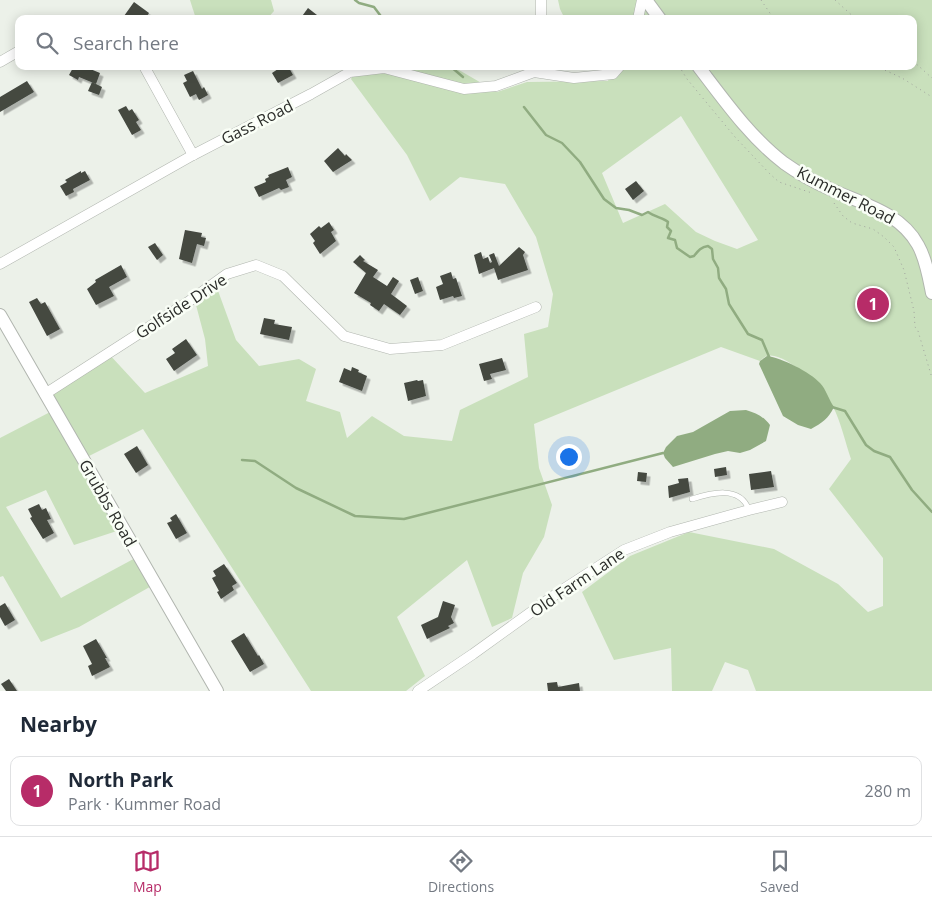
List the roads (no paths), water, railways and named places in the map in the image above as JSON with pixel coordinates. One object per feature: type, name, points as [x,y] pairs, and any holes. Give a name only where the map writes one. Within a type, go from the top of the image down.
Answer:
[{"type":"street","points":[[541,0],[541,15]]},
{"type":"street","points":[[639,15],[644,0]]},
{"type":"street","points":[[644,0],[657,15]]},
{"type":"street","points":[[0,62],[15,53]]},
{"type":"street","points":[[146,70],[193,155]]},
{"type":"street","name":"Gass Road","points":[[0,264],[193,155],[350,72],[367,70]]},
{"type":"street","name":"Gass Road","points":[[392,70],[464,89],[496,86],[532,70]]},
{"type":"street","name":"Gass Road","points":[[538,70],[574,78],[613,74],[616,70]]},
{"type":"street","name":"Kummer Road","points":[[701,70],[764,145],[785,163],[829,189],[884,212],[907,229],[920,248],[932,293]]},
{"type":"street","name":"Golfside Drive","points":[[45,394],[188,302],[227,274],[256,265],[283,276],[344,336],[390,348],[442,345],[536,307]]},
{"type":"street","name":"Grubbs Road","points":[[0,315],[217,691]]},
{"type":"street","name":"Old Farm Lane","points":[[418,691],[615,555],[635,545],[670,532],[782,502]]},
{"type":"lane","points":[[692,500],[719,493],[733,494],[742,497],[749,510]]},
{"type":"waterway","points":[[355,0],[374,7],[380,15]]},
{"type":"waterway","points":[[455,70],[463,77]]},
{"type":"waterway","points":[[524,107],[546,135],[562,143],[580,162],[604,199],[616,208],[642,215],[648,212],[668,222],[667,227],[671,231],[668,238],[675,240],[677,248],[690,257],[694,256],[703,247],[708,246],[712,249],[713,259],[718,268],[719,278],[726,289],[729,304],[748,334],[762,340],[770,359]]},
{"type":"waterway","points":[[832,407],[845,411],[866,445],[874,451],[890,457],[912,490],[932,512]]},
{"type":"waterway","points":[[242,460],[255,461],[296,488],[355,516],[404,519],[663,453]]},
{"type":"place","name":"North Park","points":[[873,304]]}]
